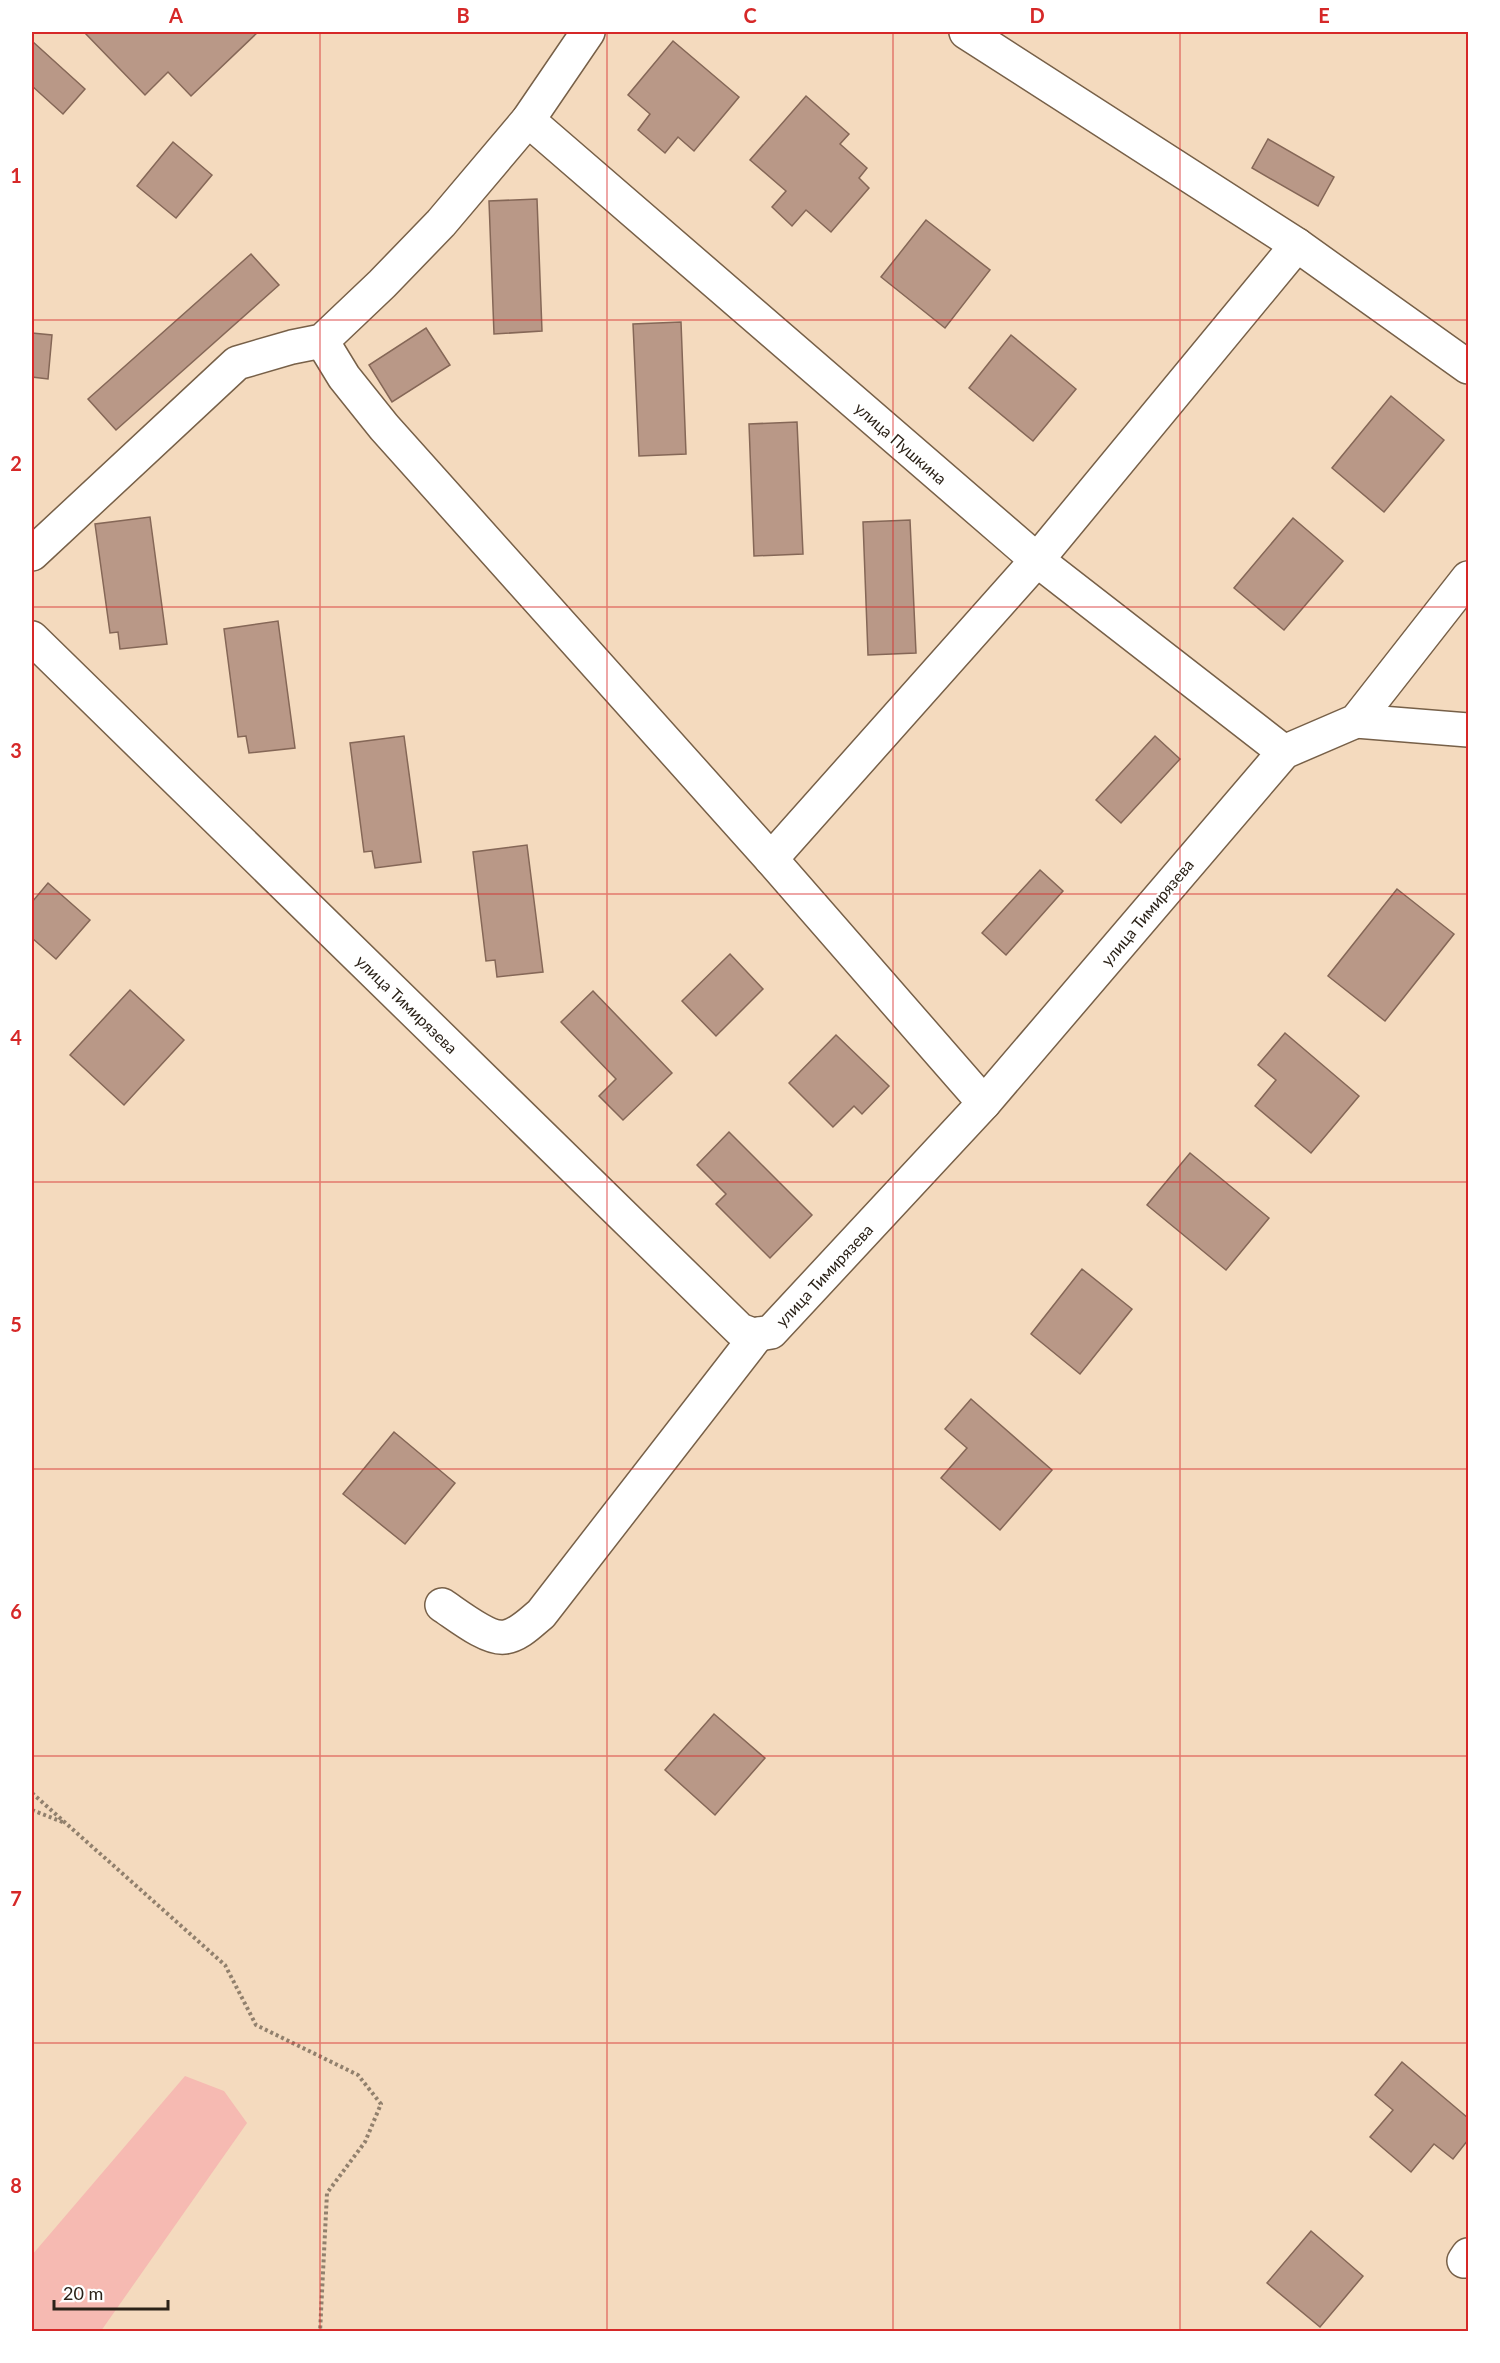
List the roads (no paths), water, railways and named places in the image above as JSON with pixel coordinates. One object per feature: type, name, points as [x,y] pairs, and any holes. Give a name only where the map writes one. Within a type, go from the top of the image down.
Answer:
[{"type":"street","points":[[32,554],[237,363],[322,341],[441,223],[528,120],[588,32]]},
{"type":"street","points":[[966,32],[1298,245],[1468,367]]},
{"type":"street","name":"улица Пушкина","points":[[528,120],[1037,560],[1284,752]]},
{"type":"street","points":[[771,860],[1037,560],[1298,245]]},
{"type":"street","points":[[322,341],[344,377],[384,427],[771,860],[984,1103]]},
{"type":"street","name":"улица Тимирязева","points":[[32,638],[740,1330],[748,1334],[758,1334],[771,1332],[984,1103],[1284,752],[1356,721],[1468,578]]},
{"type":"street","points":[[1356,721],[1468,730]]},
{"type":"street","points":[[442,1605],[482,1630],[499,1637],[507,1637],[519,1632],[541,1614],[758,1334]]}]
